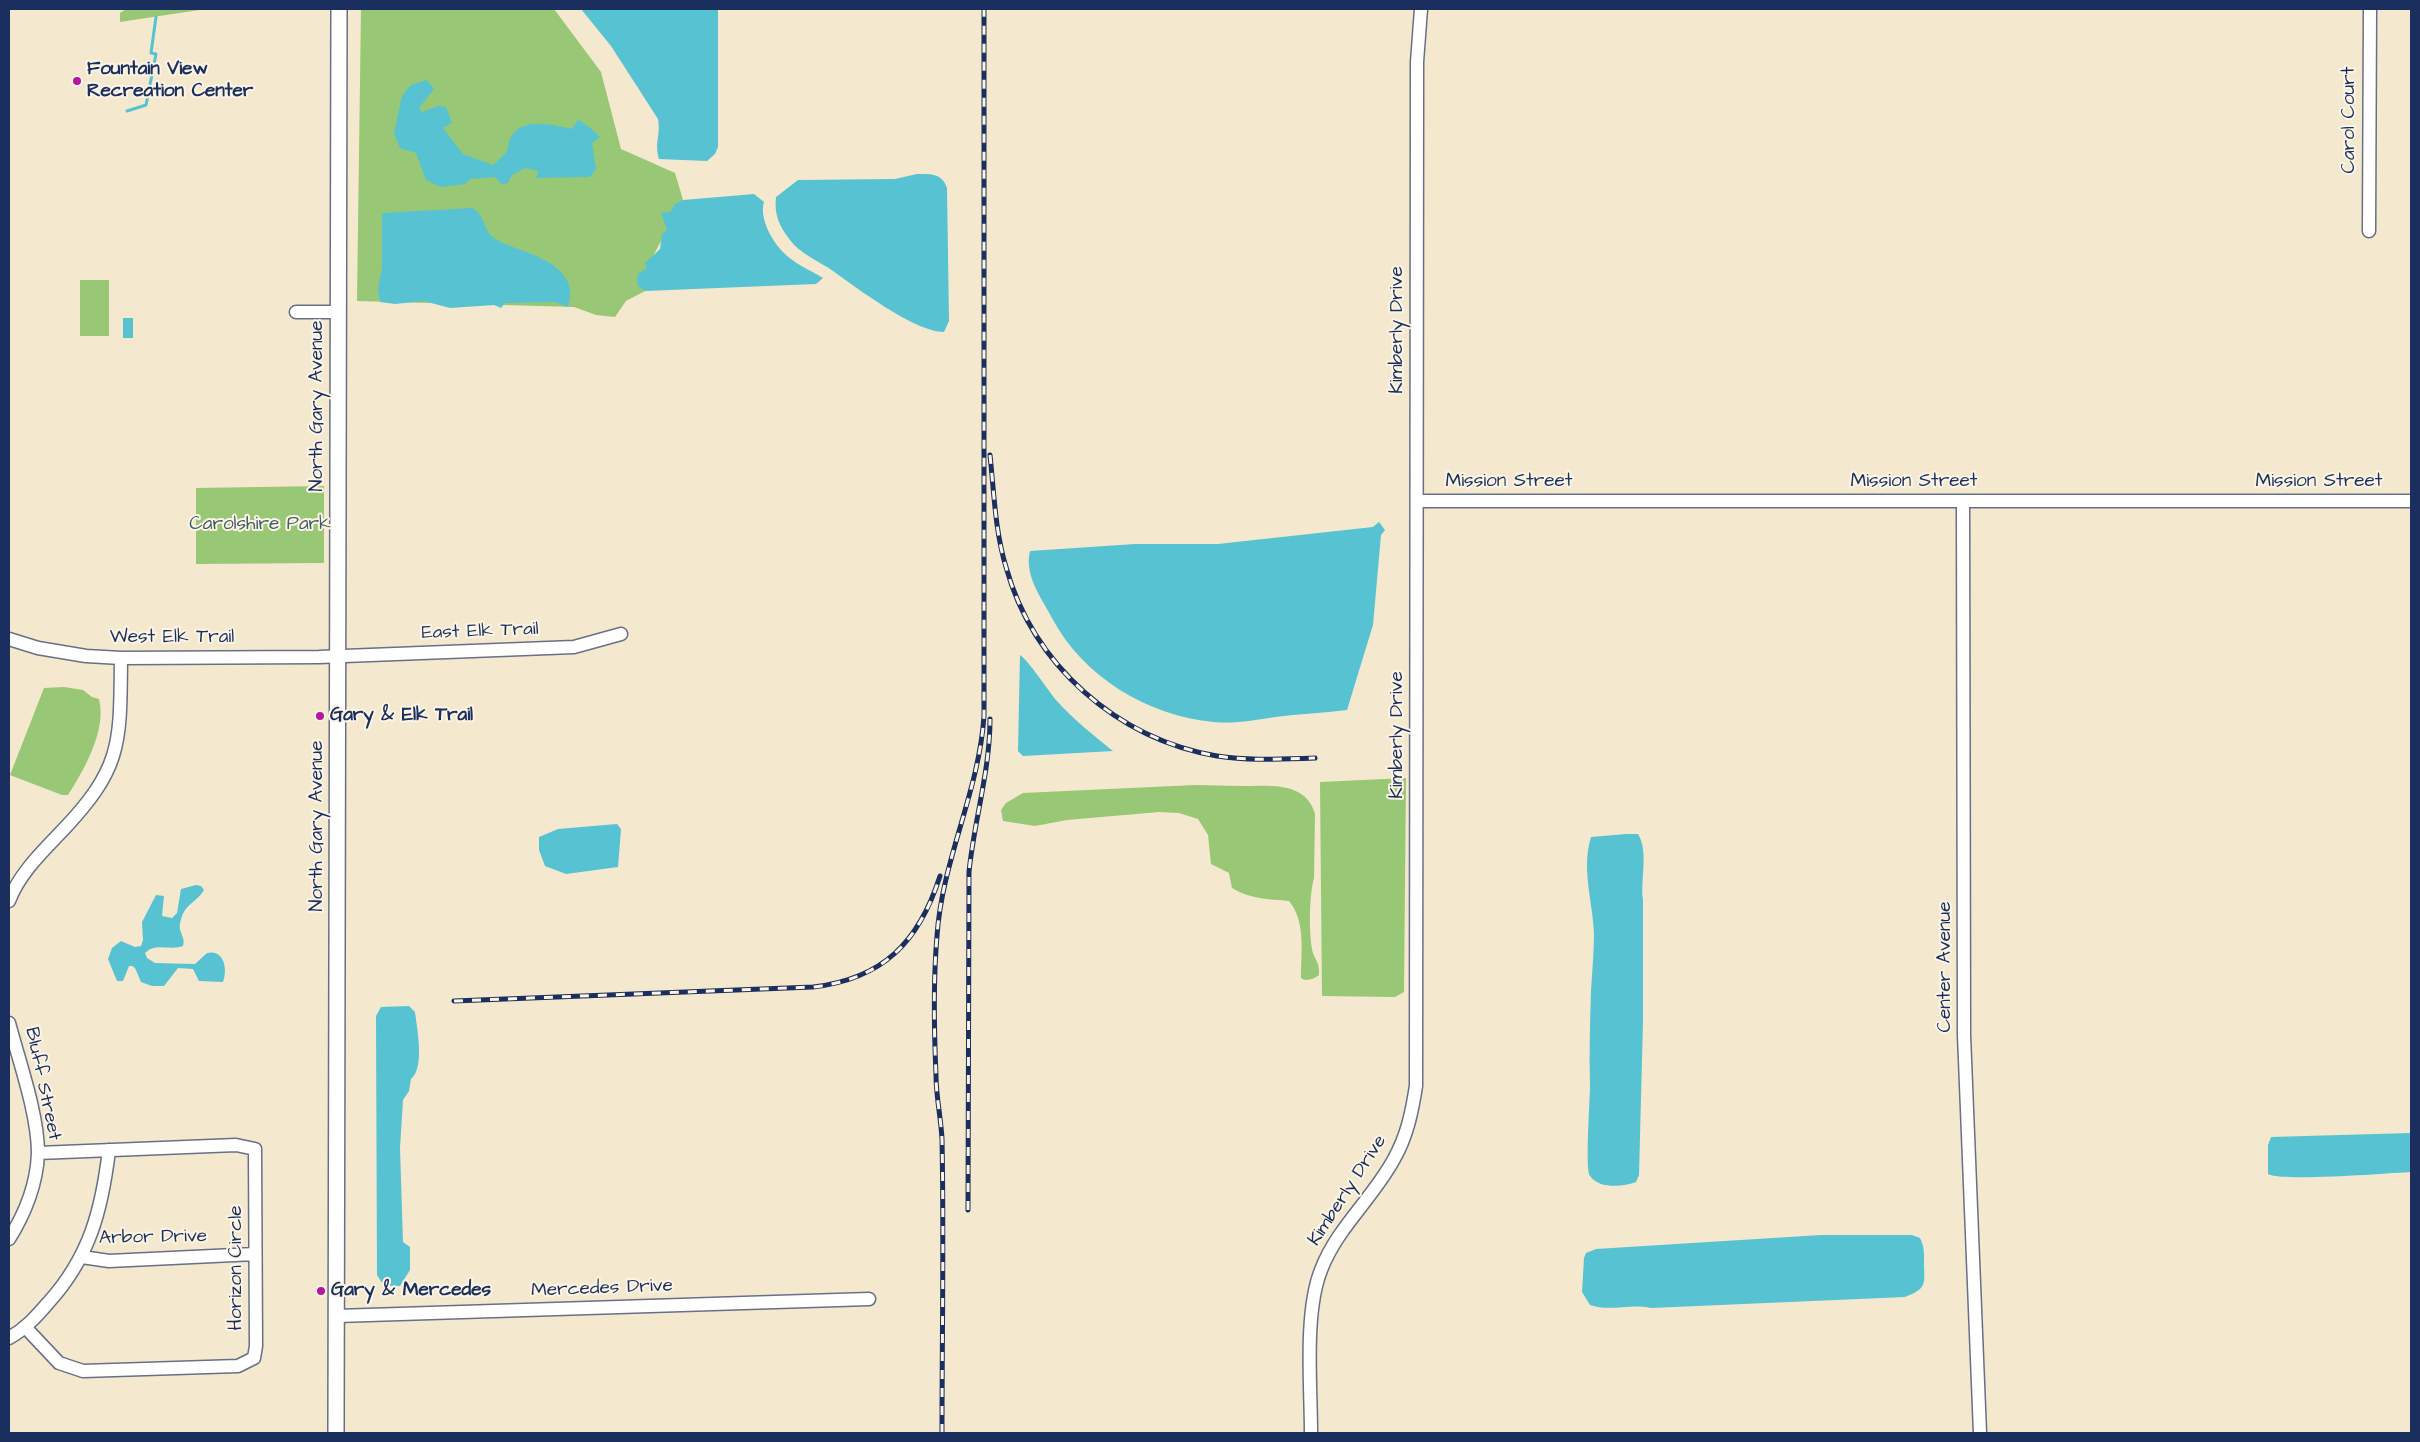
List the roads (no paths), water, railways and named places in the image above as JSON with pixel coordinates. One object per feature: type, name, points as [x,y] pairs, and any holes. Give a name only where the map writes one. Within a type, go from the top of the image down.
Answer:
[{"type":"street","name":"North Gary Avenue","points":[[336,1433],[339,9]]},
{"type":"street","name":"Kimberly Drive","points":[[1311,1433],[1311,1311],[1319,1276],[1335,1242],[1394,1160],[1410,1119],[1416,1086],[1417,62],[1420,9]]},
{"type":"street","name":"Carol Court","points":[[2369,231],[2370,9]]},
{"type":"street","points":[[296,312],[339,312]]},
{"type":"street","name":"Mission Street","points":[[1417,501],[2411,501]]},
{"type":"street","name":"Center Avenue","points":[[1963,501],[1964,1035],[1980,1433]]},
{"type":"street","name":"East Elk Trail","points":[[338,656],[574,647],[622,634]]},
{"type":"street","name":"West Elk Trail","points":[[9,639],[66,654],[121,658],[338,656]]},
{"type":"street","points":[[9,901],[28,868],[82,810],[104,780],[115,755],[120,729],[121,658]]},
{"type":"street","name":"Bluff Street","points":[[9,1022],[33,1117],[38,1153],[30,1195],[9,1239]]},
{"type":"street","name":"Horizon Circle","points":[[26,1328],[59,1362],[84,1371],[238,1366],[254,1358],[255,1150],[236,1145],[38,1153]]},
{"type":"street","points":[[9,1338],[26,1328],[57,1293],[82,1257],[94,1229],[104,1192],[109,1150]]},
{"type":"street","name":"Arbor Drive","points":[[82,1257],[109,1260],[255,1254]]},
{"type":"street","name":"Mercedes Drive","points":[[336,1316],[869,1299]]},
{"type":"water","points":[[581,9],[718,9],[718,147],[715,154],[707,161],[659,159],[657,148],[658,119],[611,46]]},
{"type":"water","points":[[427,80],[434,89],[419,108],[422,112],[438,106],[446,107],[452,123],[443,128],[463,154],[493,165],[505,154],[510,139],[522,127],[546,124],[572,129],[578,120],[600,137],[592,143],[596,169],[590,177],[536,178],[538,171],[525,168],[512,175],[508,183],[501,184],[495,177],[470,179],[465,184],[441,187],[426,180],[416,153],[400,148],[394,133],[402,96],[411,85]]},
{"type":"water","points":[[917,174],[935,175],[942,179],[947,188],[949,321],[944,332],[918,325],[902,317],[804,253],[786,235],[780,225],[777,214],[776,197],[798,180],[895,179]]},
{"type":"water","points":[[754,194],[764,202],[763,215],[775,242],[792,260],[823,278],[816,284],[645,291],[638,286],[637,279],[639,273],[647,268],[645,263],[660,249],[662,234],[667,230],[661,213],[670,212],[675,204],[683,200]]},
{"type":"water","points":[[472,208],[482,218],[490,235],[494,238],[538,257],[558,269],[565,277],[570,288],[568,307],[555,302],[505,303],[501,308],[494,305],[450,308],[424,301],[395,304],[380,302],[378,289],[382,267],[382,213]]},
{"type":"water","points":[[123,318],[133,318],[133,338],[123,338]]},
{"type":"water","points":[[1379,522],[1385,530],[1381,535],[1373,625],[1347,710],[1245,721],[1214,722],[1165,712],[1142,702],[1120,690],[1099,675],[1081,658],[1065,639],[1052,618],[1035,586],[1029,569],[1030,551],[1135,544],[1218,544],[1373,527]]},
{"type":"water","points":[[1020,655],[1056,700],[1083,727],[1113,751],[1023,756],[1018,751]]},
{"type":"water","points":[[617,824],[621,829],[618,867],[566,874],[545,866],[539,850],[539,837],[558,829]]},
{"type":"water","points":[[1638,834],[1644,857],[1642,892],[1643,1021],[1639,1175],[1636,1182],[1612,1186],[1594,1180],[1590,1176],[1589,1171],[1590,1027],[1594,934],[1587,861],[1591,837]]},
{"type":"water","points":[[196,885],[201,886],[204,890],[187,908],[182,917],[180,930],[184,940],[183,946],[173,948],[158,947],[145,953],[147,958],[155,963],[195,964],[207,953],[217,954],[221,957],[225,966],[223,982],[199,981],[193,969],[178,968],[164,986],[152,986],[141,982],[135,968],[132,966],[129,966],[123,981],[117,981],[108,959],[112,948],[121,941],[135,947],[141,946],[143,940],[142,922],[156,895],[164,896],[162,916],[172,918],[177,913],[181,889]]},
{"type":"water","points":[[409,1006],[415,1012],[419,1048],[418,1066],[411,1079],[409,1091],[403,1100],[400,1148],[403,1242],[410,1247],[410,1270],[400,1286],[384,1286],[377,1275],[376,1016],[381,1007]]},
{"type":"water","points":[[2411,1133],[2411,1172],[2313,1177],[2268,1174],[2268,1145],[2271,1137]]},
{"type":"water","points":[[1821,1235],[1912,1235],[1920,1238],[1924,1255],[1924,1282],[1917,1292],[1905,1297],[1651,1308],[1636,1306],[1598,1307],[1590,1305],[1582,1292],[1584,1258],[1586,1253],[1596,1249]]},
{"type":"waterway","points":[[127,111],[146,105],[156,54],[151,53],[156,17]]},
{"type":"railway","points":[[942,1433],[943,1176],[942,1139],[937,1091],[934,988],[940,908],[975,772],[984,716],[984,9]]},
{"type":"railway","points":[[990,455],[999,540],[1019,603],[1036,635],[1058,665],[1084,692],[1113,715],[1146,733],[1180,747],[1217,756],[1241,759],[1315,758]]},
{"type":"railway","points":[[968,1210],[969,872],[985,777],[990,719]]},
{"type":"railway","points":[[454,1001],[813,987],[838,983],[859,976],[878,966],[895,953],[909,938],[921,920],[940,876]]},
{"type":"place","name":"Fountain View Recreation Center","points":[[77,81]]},
{"type":"place","name":"Gary & Elk Trail","points":[[320,716]]},
{"type":"place","name":"Gary & Mercedes","points":[[321,1291]]},
{"type":"park label","name":"Carolshire Park","points":[[260,525]]}]
